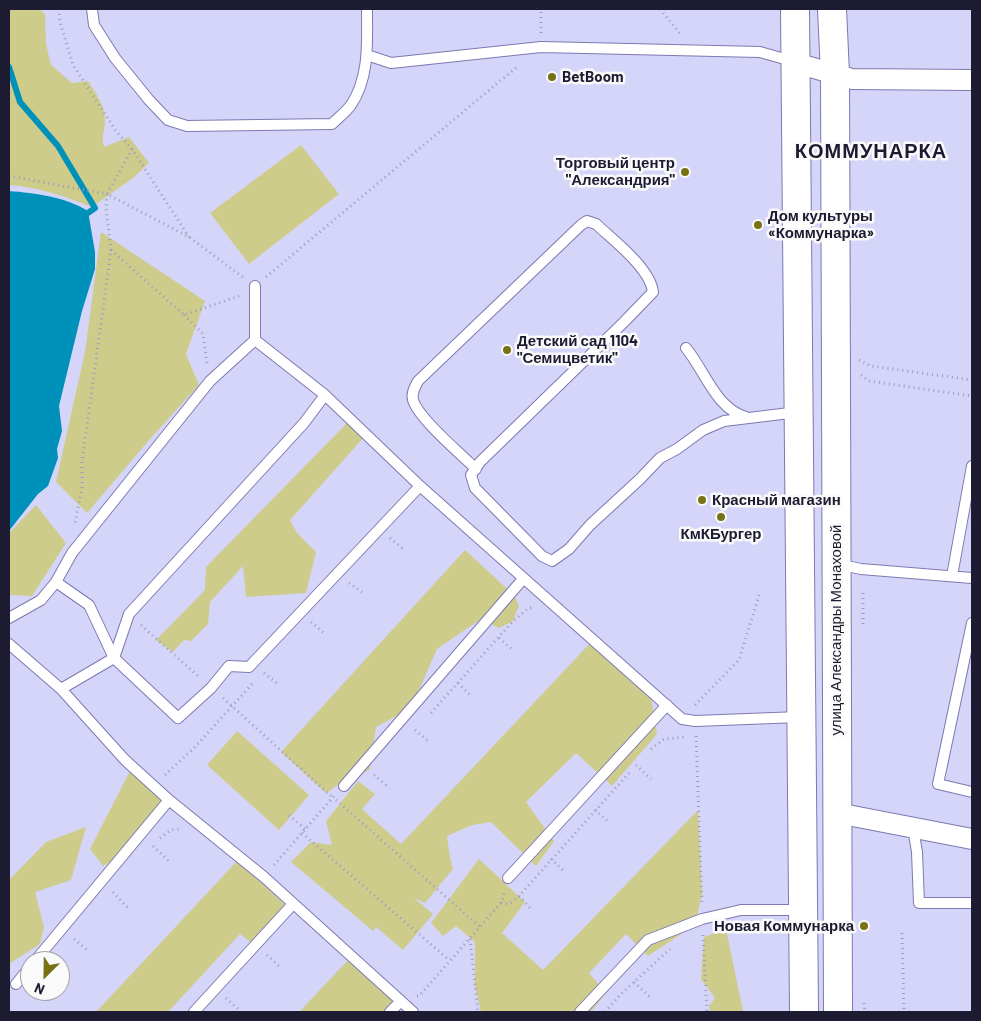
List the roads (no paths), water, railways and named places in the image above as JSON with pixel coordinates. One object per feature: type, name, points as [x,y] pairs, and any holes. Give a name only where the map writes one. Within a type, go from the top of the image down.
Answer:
[{"type":"main road","points":[[795,9],[804,1012]]},
{"type":"main road","name":"улица Александры Монаховой","points":[[832,9],[835,74],[835,563],[838,1012]]},
{"type":"street","points":[[796,62],[852,78],[972,80]]},
{"type":"street","points":[[837,813],[972,839]]},
{"type":"lane","points":[[92,9],[94,25],[143,93],[168,120],[187,126],[332,124],[351,105],[362,82],[367,55],[367,9]]},
{"type":"lane","points":[[367,55],[391,63],[541,46],[760,52],[796,62]]},
{"type":"lane","points":[[476,469],[423,416],[413,400],[412,393],[418,382],[581,225],[587,222],[596,224],[645,271],[652,283],[653,292],[480,462],[476,469],[472,474],[475,488],[542,556],[552,561],[568,549],[590,525],[660,458],[677,449],[703,430],[724,421],[799,412]]},
{"type":"lane","points":[[9,618],[41,600],[56,582],[72,553],[210,381],[255,340],[254,286]]},
{"type":"lane","points":[[255,340],[325,395],[420,486],[682,719],[695,721],[801,717]]},
{"type":"lane","points":[[686,348],[697,362],[706,380],[726,405],[737,414],[747,417]]},
{"type":"lane","points":[[61,689],[114,658],[129,614],[304,423],[325,395]]},
{"type":"lane","points":[[952,576],[972,466]]},
{"type":"lane","points":[[56,582],[89,605],[114,658],[178,718],[211,688],[229,666],[250,667],[420,486]]},
{"type":"lane","points":[[835,563],[861,569],[972,578]]},
{"type":"lane","points":[[342,789],[523,579]]},
{"type":"lane","points":[[972,623],[938,784],[972,792]]},
{"type":"lane","points":[[9,644],[61,689],[126,760],[169,800],[264,877],[413,1012]]},
{"type":"lane","points":[[508,878],[667,705]]},
{"type":"lane","points":[[43,951],[169,800]]},
{"type":"lane","points":[[913,828],[919,903],[972,903]]},
{"type":"lane","points":[[194,1012],[294,904]]},
{"type":"lane","points":[[580,1012],[648,940],[702,919],[741,910],[803,910]]},
{"type":"lane","points":[[16,984],[20,979]]},
{"type":"lane","points":[[390,1012],[400,1002]]},
{"type":"water","points":[[9,191],[60,199],[88,211],[95,252],[95,269],[82,311],[59,406],[62,431],[57,449],[58,458],[48,486],[38,494],[9,531]]},
{"type":"waterway","points":[[9,67],[20,102],[58,146],[95,208],[82,217]]},
{"type":"place","name":"BetBoom","points":[[552,77]]},
{"type":"place","name":"Торговый центр \"Александрия\"","points":[[685,172]]},
{"type":"place","name":"Дом культуры «Коммунарка»","points":[[758,225]]},
{"type":"place","name":"Детский сад 1104 \"Семицветик\"","points":[[507,350]]},
{"type":"place","name":"Красный магазин","points":[[702,500]]},
{"type":"place","name":"КмКБургер","points":[[721,517]]},
{"type":"place","name":"Новая Коммунарка","points":[[864,926]]},
{"type":"district","name":"КОММУНАРКА","points":[[871,151]]}]
